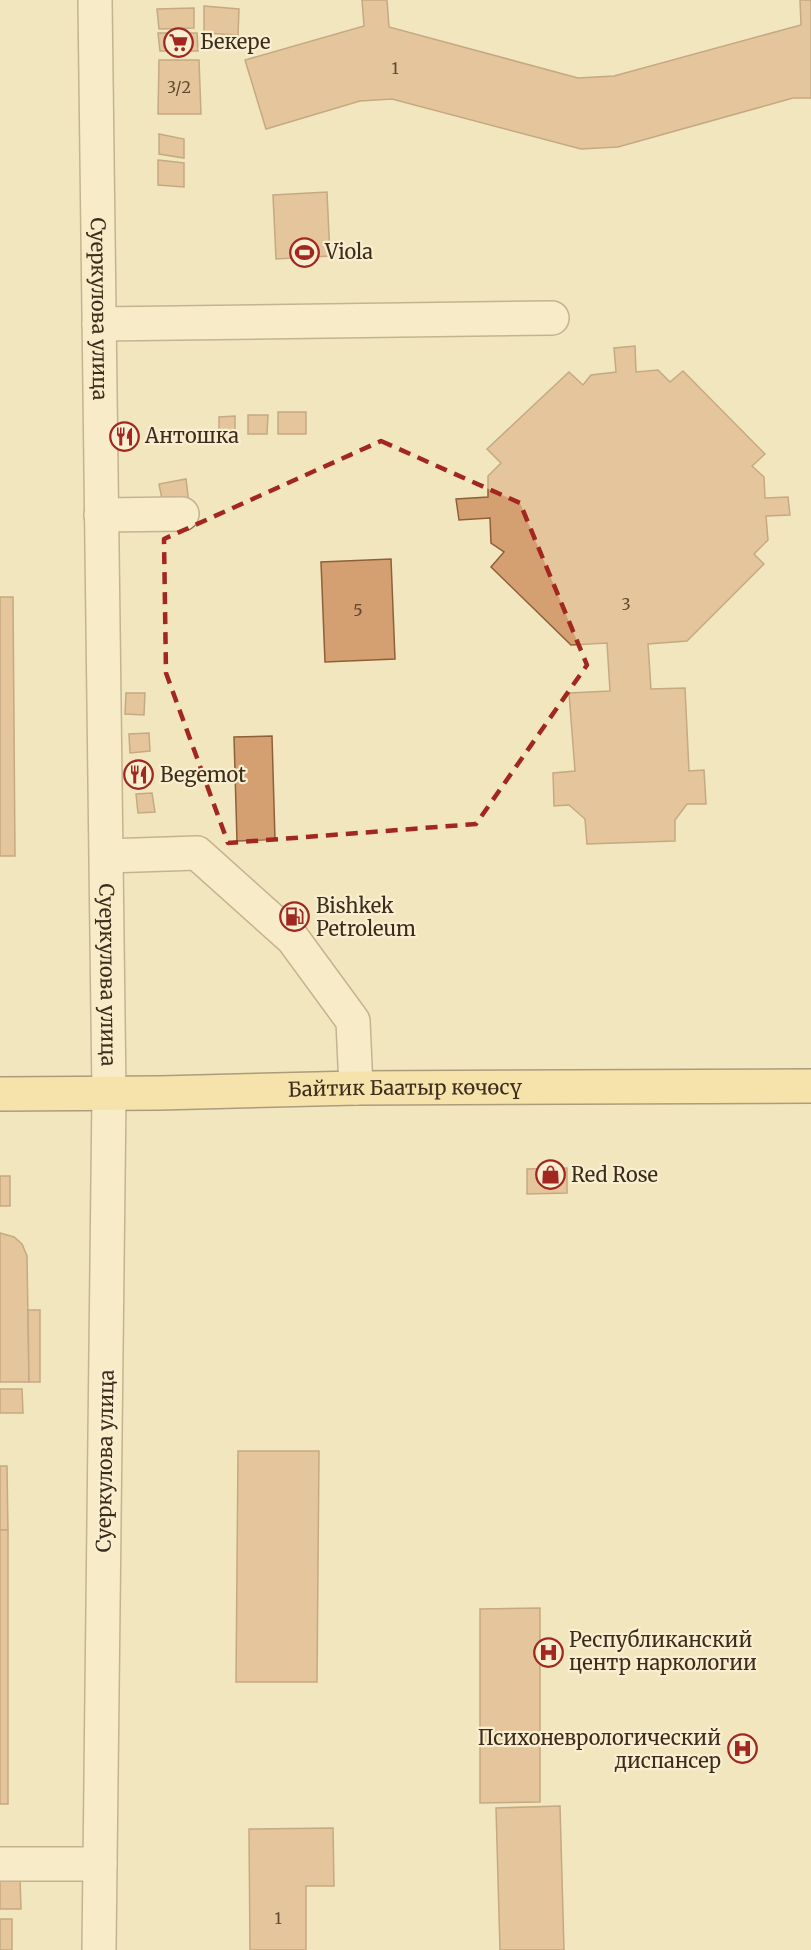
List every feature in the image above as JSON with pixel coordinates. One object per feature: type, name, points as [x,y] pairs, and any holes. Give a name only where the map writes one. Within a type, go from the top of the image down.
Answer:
[{"type":"main road","name":"Байтик Баатыр көчөсү","points":[[0,1094],[109,1094],[356,1088],[811,1086]]},
{"type":"street","name":"Суеркулова улица","points":[[95,0],[109,1094],[99,1950]]},
{"type":"street","points":[[99,324],[552,318]]},
{"type":"street","points":[[101,515],[182,514]]},
{"type":"street","points":[[107,856],[197,854],[293,939],[353,1021],[356,1088]]},
{"type":"street","points":[[0,1864],[100,1864]]},
{"type":"highlighted area","points":[[381,441],[520,503],[587,665],[476,824],[228,843],[166,673],[164,539]]},
{"type":"building","points":[[362,0],[387,0],[389,27],[578,78],[614,76],[801,25],[800,0],[811,0],[811,98],[793,98],[618,147],[581,149],[392,99],[360,101],[266,129],[245,60],[364,26]]},
{"type":"building","points":[[204,6],[239,9],[238,35],[204,33]]},
{"type":"building","points":[[194,8],[194,28],[159,29],[157,9]]},
{"type":"building","name":"Бекере","points":[[158,33],[197,33],[198,51],[160,51]]},
{"type":"building","points":[[159,60],[199,60],[201,114],[158,114]]},
{"type":"building","points":[[159,134],[184,139],[184,158],[159,154]]},
{"type":"building","points":[[158,160],[184,163],[184,187],[158,185]]},
{"type":"building","name":"Viola","points":[[327,192],[330,256],[276,259],[273,195]]},
{"type":"building","points":[[635,346],[636,372],[658,370],[670,382],[683,371],[765,454],[752,466],[764,477],[765,498],[788,497],[790,515],[766,516],[768,540],[754,554],[764,564],[687,641],[648,644],[651,689],[685,688],[689,771],[704,770],[706,804],[687,804],[675,820],[675,841],[587,844],[585,819],[569,805],[554,806],[553,773],[575,771],[569,693],[610,691],[607,643],[571,645],[491,567],[504,552],[491,543],[490,518],[459,520],[456,499],[488,497],[488,476],[501,463],[487,449],[569,372],[583,385],[591,375],[616,372],[614,348]]},
{"type":"building","points":[[278,412],[306,412],[306,434],[278,434]]},
{"type":"building","points":[[248,415],[268,415],[267,434],[248,434]]},
{"type":"building","points":[[235,416],[235,433],[219,433],[219,417]]},
{"type":"building","points":[[186,479],[189,503],[163,504],[159,484]]},
{"type":"building","points":[[391,559],[395,659],[325,662],[321,562]]},
{"type":"building","points":[[0,597],[13,597],[15,856],[0,856]]},
{"type":"building","points":[[126,693],[145,693],[144,715],[125,714]]},
{"type":"building","points":[[149,733],[150,751],[130,753],[129,734]]},
{"type":"building","points":[[272,736],[275,840],[237,841],[234,737]]},
{"type":"building","name":"Begemot","points":[[149,765],[150,784],[130,785],[128,767]]},
{"type":"building","points":[[152,793],[155,812],[138,813],[136,794]]},
{"type":"building","points":[[567,1168],[567,1193],[527,1194],[527,1169]]},
{"type":"building","points":[[0,1176],[10,1176],[10,1206],[0,1206]]},
{"type":"building","points":[[0,1233],[14,1237],[22,1244],[27,1256],[29,1382],[0,1382]]},
{"type":"building","points":[[28,1310],[40,1310],[40,1382],[29,1382]]},
{"type":"building","points":[[0,1389],[22,1389],[23,1413],[0,1413]]},
{"type":"building","points":[[238,1451],[319,1451],[317,1682],[236,1682]]},
{"type":"building","points":[[0,1466],[7,1466],[8,1530],[0,1530]]},
{"type":"building","points":[[0,1530],[8,1530],[8,1804],[0,1804]]},
{"type":"building","points":[[540,1608],[540,1802],[480,1803],[480,1609]]},
{"type":"building","points":[[560,1806],[564,1950],[500,1950],[496,1808]]},
{"type":"building","points":[[333,1828],[334,1886],[306,1886],[306,1950],[250,1950],[249,1829]]},
{"type":"building","points":[[0,1878],[20,1878],[21,1909],[0,1909]]},
{"type":"building","points":[[0,1919],[12,1919],[12,1950],[0,1950]]},
{"type":"place","name":"Бекере","points":[[179,42]]},
{"type":"place","name":"Viola","points":[[304,252]]},
{"type":"place","name":"Антошка","points":[[124,436]]},
{"type":"place","name":"Begemot","points":[[139,775]]},
{"type":"place","name":"Bishkek Petroleum","points":[[295,917]]},
{"type":"place","name":"Red Rose","points":[[550,1175]]},
{"type":"place","name":"Республиканский центр наркологии","points":[[548,1652]]},
{"type":"place","name":"Психоневрологический диспансер","points":[[742,1749]]}]
